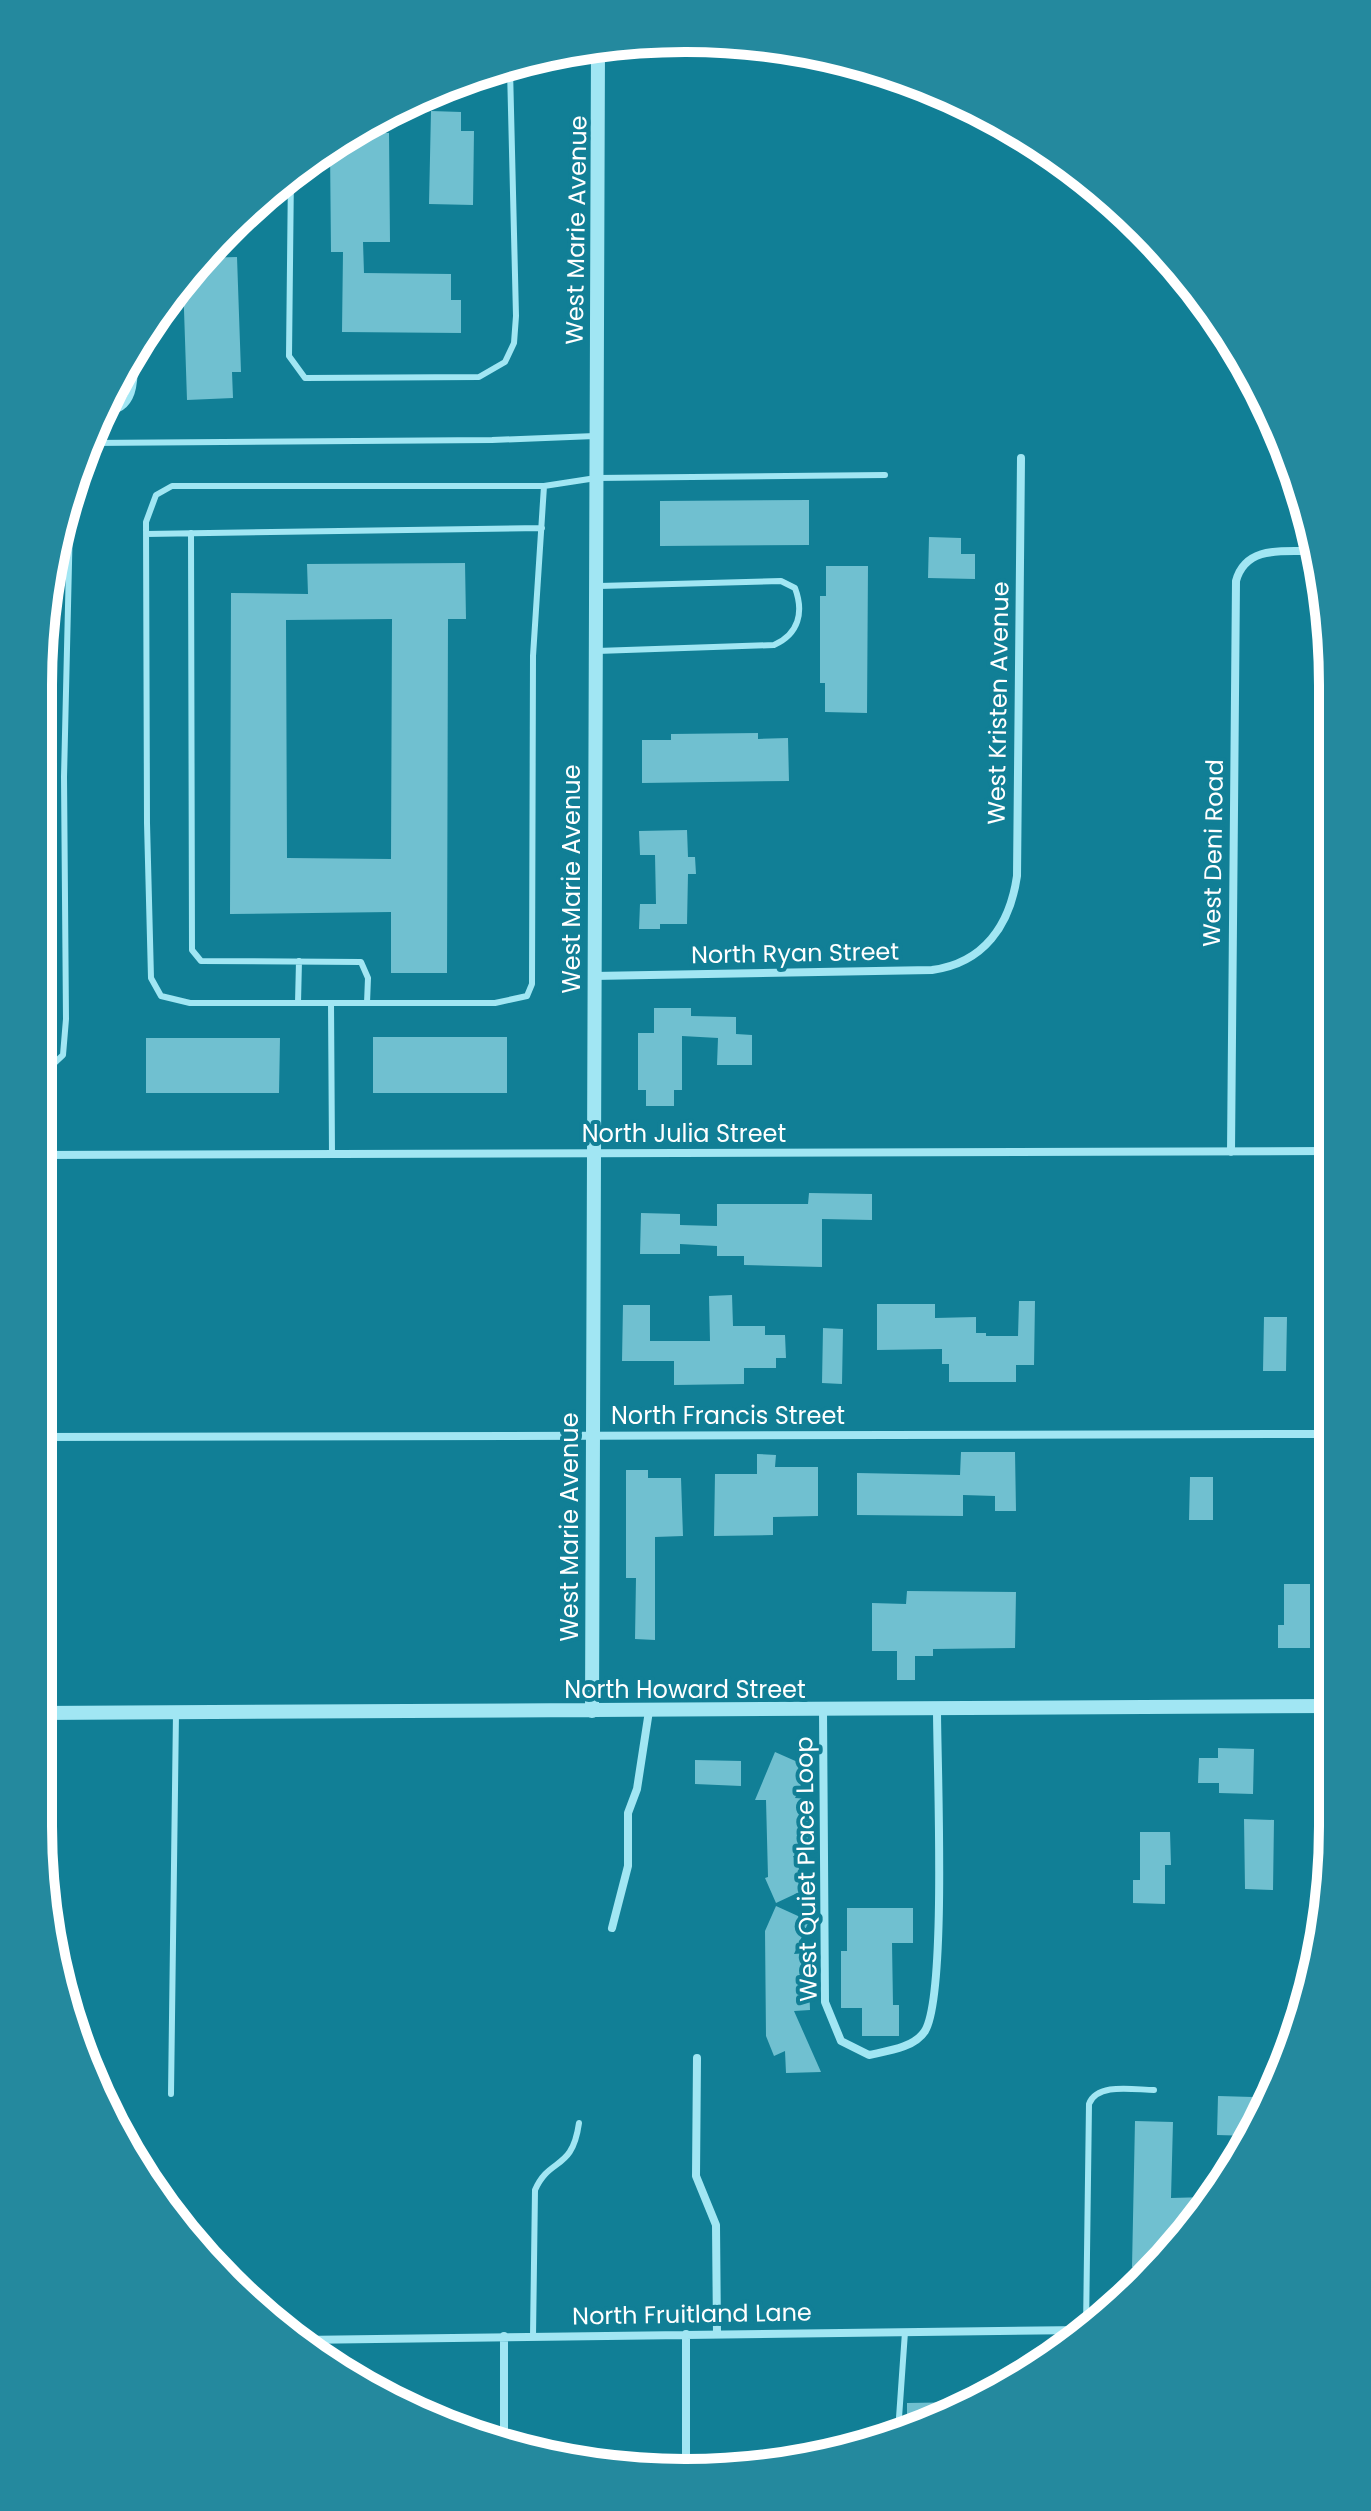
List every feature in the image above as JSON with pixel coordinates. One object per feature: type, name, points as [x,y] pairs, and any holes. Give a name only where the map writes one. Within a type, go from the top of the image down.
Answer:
[{"type":"street","name":"West Marie Avenue","points":[[592,1711],[591,1153],[598,58]]},
{"type":"street","name":"West Kristen Avenue","points":[[990,942],[1009,912],[1017,876],[1021,458]]},
{"type":"street","name":"West Deni Road","points":[[1231,1152],[1236,581],[1250,558],[1267,552],[1304,551]]},
{"type":"street","name":"North Ryan Street","points":[[592,976],[932,970],[962,963],[990,942]]},
{"type":"street","name":"North Julia Street","points":[[52,1155],[1319,1151]]},
{"type":"street","name":"North Francis Street","points":[[52,1437],[1319,1434]]},
{"type":"street","name":"North Howard Street","points":[[52,1713],[1319,1706]]},
{"type":"street","name":"West Quiet Place Loop","points":[[823,1711],[825,2002],[841,2041],[869,2055],[904,2047],[924,2031],[937,1983],[937,1710]]},
{"type":"street","points":[[612,1928],[628,1866],[628,1813],[637,1789],[649,1711]]},
{"type":"street","points":[[697,2058],[696,2176],[716,2225],[717,2334]]},
{"type":"street","name":"North Fruitland Lane","points":[[317,2340],[1069,2329]]},
{"type":"street","points":[[686,2334],[686,2459]]},
{"type":"street","points":[[504,2336],[504,2432]]},
{"type":"lane","points":[[291,190],[289,356],[305,378],[479,377],[505,362],[514,343],[510,78]]},
{"type":"lane","points":[[114,412],[126,406],[135,373]]},
{"type":"lane","points":[[100,443],[492,440],[596,436]]},
{"type":"lane","points":[[544,486],[533,656],[532,984],[527,996],[495,1003],[190,1003],[161,996],[151,978],[146,534],[146,522],[156,495],[172,486],[544,486],[596,478],[885,475]]},
{"type":"lane","points":[[146,534],[542,528]]},
{"type":"lane","points":[[191,533],[192,950],[201,961],[361,962],[368,978],[367,1003]]},
{"type":"lane","points":[[52,1065],[63,1055],[66,1019],[64,777],[70,540]]},
{"type":"lane","points":[[594,651],[774,645],[791,635],[799,620],[795,588],[781,581],[595,586]]},
{"type":"lane","points":[[298,1003],[299,961]]},
{"type":"lane","points":[[331,1003],[332,1154]]},
{"type":"lane","points":[[171,2094],[176,1713]]},
{"type":"lane","points":[[1085,2316],[1089,2104],[1095,2093],[1106,2090],[1154,2090]]},
{"type":"lane","points":[[533,2336],[535,2190],[544,2176],[575,2149],[579,2123]]},
{"type":"lane","points":[[899,2422],[905,2332]]},
{"type":"building","points":[[431,111],[461,112],[461,131],[474,131],[473,205],[429,204]]},
{"type":"building","points":[[376,133],[389,133],[390,242],[363,242],[364,273],[451,274],[451,300],[461,300],[461,333],[342,332],[343,252],[331,252],[330,162]]},
{"type":"building","points":[[219,257],[237,257],[241,372],[232,372],[233,398],[187,400],[184,299]]},
{"type":"building","points":[[809,500],[809,545],[660,546],[660,501]]},
{"type":"building","points":[[929,537],[961,538],[961,554],[975,554],[975,579],[928,578]]},
{"type":"building","points":[[465,563],[466,619],[448,619],[447,973],[391,973],[391,912],[230,914],[231,593],[308,594],[307,564]],"holes":[[[392,619],[391,859],[287,858],[286,620]]]},
{"type":"building","points":[[826,566],[868,566],[867,713],[825,712],[825,683],[820,683],[820,596],[826,596]]},
{"type":"building","points":[[758,733],[758,739],[788,738],[789,781],[642,783],[642,740],[671,740],[671,734]]},
{"type":"building","points":[[687,830],[688,857],[695,857],[696,874],[688,874],[687,924],[660,924],[660,929],[639,929],[640,904],[656,904],[655,855],[640,855],[639,831]]},
{"type":"building","points":[[654,1008],[691,1008],[691,1016],[736,1017],[736,1034],[752,1035],[752,1065],[717,1065],[718,1038],[682,1036],[682,1090],[674,1090],[674,1106],[646,1106],[646,1090],[638,1090],[638,1033],[654,1033]]},
{"type":"building","points":[[373,1037],[507,1037],[507,1093],[373,1093]]},
{"type":"building","points":[[146,1038],[280,1038],[279,1093],[146,1093]]},
{"type":"building","points":[[809,1193],[872,1194],[872,1220],[822,1219],[822,1267],[744,1265],[744,1256],[717,1256],[717,1246],[680,1244],[680,1254],[640,1254],[641,1213],[680,1214],[680,1225],[717,1226],[717,1204],[808,1204]]},
{"type":"building","points":[[732,1295],[733,1326],[765,1326],[765,1335],[785,1335],[786,1358],[776,1358],[776,1368],[744,1368],[744,1384],[674,1385],[674,1361],[622,1361],[623,1305],[650,1305],[650,1341],[710,1341],[709,1296]]},
{"type":"building","points":[[1019,1301],[1035,1301],[1034,1365],[1016,1365],[1016,1382],[949,1382],[949,1364],[942,1364],[942,1349],[877,1350],[877,1304],[935,1304],[935,1318],[976,1317],[976,1333],[1018,1336]]},
{"type":"building","points":[[1264,1317],[1287,1317],[1286,1371],[1263,1371]]},
{"type":"building","points":[[823,1328],[843,1329],[842,1384],[822,1383]]},
{"type":"building","points":[[961,1452],[1015,1452],[1016,1511],[995,1511],[995,1496],[963,1495],[963,1516],[857,1515],[857,1473],[960,1475]]},
{"type":"building","points":[[757,1454],[776,1455],[775,1467],[818,1467],[818,1516],[773,1517],[773,1535],[714,1536],[715,1474],[757,1474]]},
{"type":"building","points":[[626,1470],[648,1470],[648,1478],[681,1478],[683,1536],[655,1537],[655,1640],[635,1639],[636,1578],[626,1578]]},
{"type":"building","points":[[1190,1477],[1213,1477],[1213,1520],[1189,1520]]},
{"type":"building","points":[[1284,1584],[1310,1584],[1310,1648],[1278,1648],[1278,1625],[1284,1625]]},
{"type":"building","points":[[907,1591],[1016,1592],[1015,1648],[933,1649],[933,1656],[915,1656],[915,1680],[897,1680],[897,1651],[872,1651],[872,1603],[906,1604]]},
{"type":"building","points":[[1218,1748],[1254,1749],[1253,1794],[1219,1793],[1219,1783],[1198,1783],[1199,1758],[1218,1758]]},
{"type":"building","points":[[775,1752],[809,1767],[795,1798],[809,1799],[808,1856],[793,1856],[808,1888],[776,1903],[765,1878],[768,1877],[766,1800],[755,1800]]},
{"type":"building","points":[[695,1760],[741,1761],[741,1786],[695,1784]]},
{"type":"building","points":[[1244,1819],[1274,1820],[1273,1890],[1245,1889]]},
{"type":"building","points":[[1140,1832],[1170,1832],[1171,1865],[1165,1865],[1165,1904],[1133,1903],[1133,1880],[1140,1880]]},
{"type":"building","points":[[776,1906],[809,1921],[794,1954],[808,1953],[810,2010],[794,2011],[821,2072],[786,2073],[785,2051],[774,2056],[766,2036],[765,1931]]},
{"type":"building","points":[[847,1908],[913,1908],[913,1943],[892,1943],[893,2005],[899,2005],[899,2036],[862,2036],[862,2008],[841,2008],[841,1951],[847,1951]]},
{"type":"building","points":[[1218,2096],[1253,2097],[1253,2108],[1238,2136],[1217,2135]]},
{"type":"building","points":[[1135,2121],[1173,2122],[1171,2198],[1198,2197],[1162,2243],[1138,2267],[1132,2267]]},
{"type":"building","points":[[947,2402],[907,2419],[907,2403]]}]
